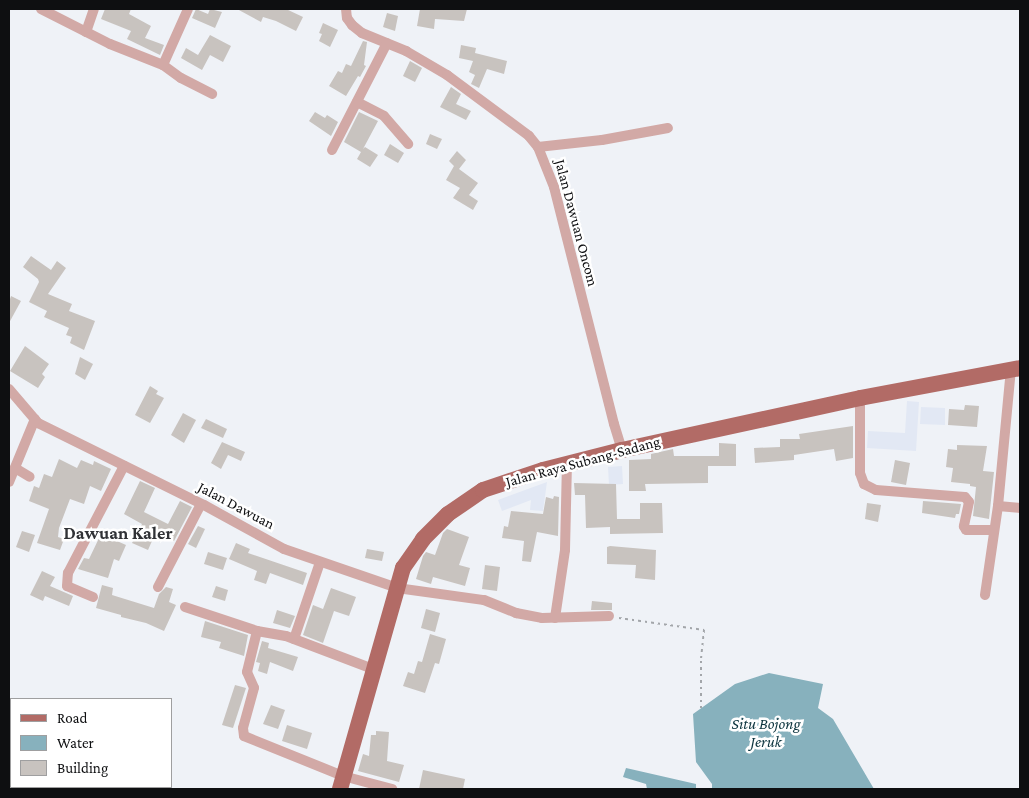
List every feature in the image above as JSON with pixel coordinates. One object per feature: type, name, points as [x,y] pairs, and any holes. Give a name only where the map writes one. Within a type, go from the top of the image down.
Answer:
[{"type":"main road","name":"Jalan Raya Subang-Sadang","points":[[341,783],[397,588],[409,558],[423,539],[448,514],[482,490],[622,450],[860,398],[1016,368]]},
{"type":"street","points":[[41,9],[86,32],[163,65],[180,78],[212,94]]},
{"type":"street","points":[[86,32],[94,9]]},
{"type":"street","points":[[163,65],[188,9]]},
{"type":"street","name":"Jalan Dawuan Oncom","points":[[346,9],[347,18],[362,33],[406,51],[447,75],[529,136],[538,147],[554,187],[607,398],[622,450]]},
{"type":"street","points":[[332,150],[387,43]]},
{"type":"street","points":[[357,102],[384,116],[408,144]]},
{"type":"street","points":[[538,147],[602,140],[668,128]]},
{"type":"street","points":[[985,595],[1016,368]]},
{"type":"street","points":[[9,389],[37,421],[13,464],[9,482]]},
{"type":"street","points":[[860,398],[860,473],[864,484],[876,490],[965,498],[969,502],[964,526],[966,530],[994,530]]},
{"type":"street","name":"Jalan Dawuan","points":[[37,421],[66,438],[201,504],[284,549],[320,562],[397,588],[484,600],[516,613],[554,618],[609,616]]},
{"type":"street","points":[[13,464],[30,477]]},
{"type":"street","points":[[554,618],[565,550],[567,465]]},
{"type":"street","points":[[93,597],[67,586],[68,573],[124,466]]},
{"type":"street","points":[[158,587],[201,504]]},
{"type":"street","points":[[998,506],[1020,508]]},
{"type":"street","points":[[294,639],[320,562]]},
{"type":"street","points":[[185,607],[256,631],[294,639],[373,669]]},
{"type":"street","points":[[256,631],[247,672],[254,688],[243,728],[244,736],[341,783],[392,789]]},
{"type":"path","points":[[609,616],[704,630],[700,708]]},
{"type":"shaded area","points":[[907,401],[919,402],[916,451],[867,448],[868,431],[905,433]]},
{"type":"shaded area","points":[[921,407],[945,408],[945,425],[920,424]]},
{"type":"shaded area","points":[[622,466],[623,484],[609,485],[608,467]]},
{"type":"shaded area","points":[[547,482],[543,511],[530,510],[531,500],[502,511],[498,500]]},
{"type":"water","name":"Situ Bojong Jeruk","points":[[769,673],[823,684],[818,708],[833,719],[874,789],[712,789],[712,784],[696,762],[693,714],[735,684]]},
{"type":"water","points":[[626,768],[696,784],[696,789],[647,789],[646,784],[623,777]]},
{"type":"building","points":[[105,9],[131,9],[129,14],[151,26],[145,38],[164,45],[160,55],[127,39],[131,31],[101,19]]},
{"type":"building","points":[[196,9],[208,14],[210,9],[222,12],[215,28],[192,18]]},
{"type":"building","points":[[237,9],[286,9],[303,17],[296,31],[263,17],[261,22]]},
{"type":"building","points":[[420,9],[467,9],[464,21],[435,19],[434,29],[417,26]]},
{"type":"building","points":[[387,13],[398,16],[395,31],[383,27]]},
{"type":"building","points":[[323,23],[338,30],[330,47],[319,41],[322,34],[319,33]]},
{"type":"building","points":[[210,35],[231,46],[223,62],[210,55],[202,70],[181,58],[186,48],[198,55]]},
{"type":"building","points":[[363,41],[367,42],[364,65],[366,66],[346,96],[329,86],[338,71],[342,73],[346,64],[351,66]]},
{"type":"building","points":[[461,45],[476,48],[475,53],[507,61],[504,74],[487,69],[479,88],[471,84],[475,75],[469,72],[473,61],[459,58]]},
{"type":"building","points":[[410,61],[422,68],[415,82],[403,76]]},
{"type":"building","points":[[451,87],[461,94],[456,104],[471,111],[466,120],[440,107]]},
{"type":"building","points":[[315,112],[325,118],[327,115],[338,122],[331,136],[309,121]]},
{"type":"building","points":[[359,112],[378,121],[363,149],[365,147],[378,155],[370,167],[357,159],[361,152],[344,142]]},
{"type":"building","points":[[430,134],[442,139],[437,149],[426,144]]},
{"type":"building","points":[[390,144],[404,153],[398,163],[384,155]]},
{"type":"building","points":[[457,151],[466,160],[459,169],[478,183],[469,195],[478,201],[473,210],[453,198],[460,188],[446,180],[454,166],[449,161]]},
{"type":"building","points":[[31,256],[51,270],[57,261],[66,268],[48,294],[72,304],[69,311],[95,321],[84,350],[70,343],[72,337],[66,335],[69,328],[44,317],[47,311],[29,302],[39,282],[38,279],[23,267]]},
{"type":"building","points":[[11,296],[21,301],[9,323],[9,302]]},
{"type":"building","points":[[25,346],[49,364],[42,374],[45,377],[38,388],[10,371]]},
{"type":"building","points":[[80,357],[93,364],[85,380],[75,374]]},
{"type":"building","points":[[150,386],[158,391],[156,394],[164,398],[150,423],[135,415]]},
{"type":"building","points":[[965,405],[979,406],[977,427],[948,425],[949,409],[964,410]]},
{"type":"building","points":[[183,413],[196,420],[184,443],[171,435]]},
{"type":"building","points":[[206,419],[227,429],[223,438],[201,428]]},
{"type":"building","points":[[853,426],[853,458],[836,461],[834,449],[794,455],[794,460],[755,463],[754,448],[780,447],[780,439],[800,439],[799,434]]},
{"type":"building","points":[[222,442],[245,452],[241,461],[228,455],[221,469],[211,463]]},
{"type":"building","points":[[719,443],[736,444],[736,466],[708,466],[708,483],[645,484],[646,491],[629,491],[629,460],[651,459],[651,454],[673,449],[674,456],[719,456]]},
{"type":"building","points":[[957,445],[987,446],[983,471],[994,472],[989,519],[973,516],[976,487],[970,486],[970,484],[951,482],[953,468],[946,467],[948,449],[957,450]]},
{"type":"building","points":[[59,459],[77,468],[81,460],[93,465],[94,461],[111,469],[101,491],[90,486],[84,504],[70,499],[59,528],[58,537],[64,539],[60,550],[37,543],[49,509],[29,501],[34,486],[39,488],[44,474],[52,477]]},
{"type":"building","points":[[895,460],[910,463],[906,485],[891,482]]},
{"type":"building","points":[[140,481],[155,488],[144,512],[168,524],[180,501],[192,507],[174,541],[156,532],[148,550],[132,543],[142,524],[124,514]]},
{"type":"building","points":[[574,483],[616,484],[617,519],[640,519],[640,503],[662,503],[663,533],[610,534],[610,527],[586,528],[585,495],[575,495]]},
{"type":"building","points":[[554,496],[559,497],[558,536],[537,532],[531,562],[522,561],[524,541],[502,538],[504,526],[508,527],[511,511],[543,514],[546,497],[553,499]]},
{"type":"building","points":[[923,501],[961,504],[959,514],[956,514],[955,518],[922,513]]},
{"type":"building","points":[[867,503],[881,505],[878,522],[865,519]]},
{"type":"building","points":[[198,526],[205,529],[196,548],[188,544]]},
{"type":"building","points":[[447,529],[469,537],[459,565],[470,568],[465,586],[433,577],[431,584],[416,579],[423,556],[426,552],[435,555],[443,533]]},
{"type":"building","points":[[22,531],[35,535],[29,552],[16,547]]},
{"type":"building","points":[[101,534],[126,545],[119,561],[114,559],[108,578],[78,569],[84,558],[89,559]]},
{"type":"building","points":[[236,543],[250,549],[248,553],[307,573],[303,585],[270,573],[266,584],[254,580],[257,571],[229,559]]},
{"type":"building","points":[[607,547],[656,550],[655,580],[635,578],[636,565],[607,564]]},
{"type":"building","points":[[367,549],[384,552],[382,561],[365,558]]},
{"type":"building","points":[[208,552],[227,558],[223,570],[204,564]]},
{"type":"building","points":[[485,565],[500,567],[497,591],[482,589]]},
{"type":"building","points":[[42,571],[55,577],[50,586],[73,596],[69,606],[45,596],[43,601],[30,595]]},
{"type":"building","points":[[102,585],[113,588],[112,595],[154,608],[159,594],[166,587],[173,589],[169,602],[176,605],[164,631],[146,623],[96,608]]},
{"type":"building","points":[[216,586],[228,590],[225,601],[212,597]]},
{"type":"building","points":[[331,588],[356,597],[349,616],[334,611],[323,643],[303,635],[313,605],[323,609]]},
{"type":"building","points":[[592,601],[612,603],[612,610],[591,610]]},
{"type":"building","points":[[426,609],[440,613],[435,632],[421,628]]},
{"type":"building","points":[[277,610],[295,616],[290,628],[273,623]]},
{"type":"building","points":[[205,621],[248,635],[244,656],[219,648],[221,642],[201,637]]},
{"type":"building","points":[[430,634],[446,639],[439,664],[435,663],[425,693],[403,686],[408,672],[414,674],[418,661],[422,662]]},
{"type":"building","points":[[262,641],[269,643],[268,648],[298,657],[293,671],[270,662],[267,674],[258,671],[260,663],[256,662]]},
{"type":"building","points":[[235,685],[246,688],[233,728],[222,725]]},
{"type":"building","points":[[271,705],[285,710],[278,729],[263,724]]},
{"type":"building","points":[[287,725],[312,733],[307,749],[282,741]]},
{"type":"building","points":[[376,731],[389,732],[387,761],[404,765],[399,782],[358,771],[363,754],[369,756],[371,735],[376,735]]},
{"type":"building","points":[[423,770],[465,779],[463,789],[419,789]]},
{"type":"district","name":"Dawuan Kaler","points":[[118,533]]}]
